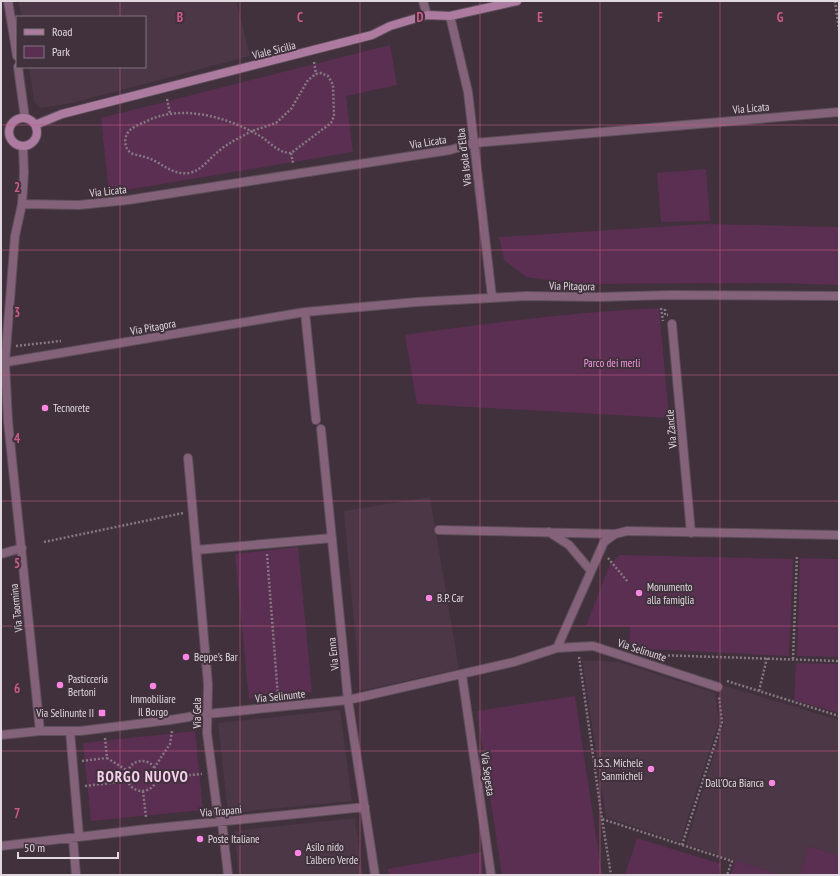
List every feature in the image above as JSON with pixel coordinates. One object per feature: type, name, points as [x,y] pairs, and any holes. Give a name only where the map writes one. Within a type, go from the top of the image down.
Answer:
[{"type":"street","points":[[8,1],[16,50]]},
{"type":"street","points":[[424,1],[427,15]]},
{"type":"street","name":"Viale Sicilia","points":[[35,125],[62,114],[372,36],[390,26],[427,15],[450,16],[517,1]]},
{"type":"street","name":"Via Isola d'Elba","points":[[450,16],[468,92],[492,297]]},
{"type":"street","points":[[18,68],[25,118],[35,125],[37,130],[35,139],[28,145],[23,146],[15,144],[5,134],[13,121],[25,118]]},
{"type":"street","name":"Via Licata","points":[[22,204],[79,205],[128,200],[450,150],[474,143],[839,112]]},
{"type":"street","name":"Via Taormina","points":[[23,146],[24,173],[22,204],[14,236],[3,363],[40,731]]},
{"type":"street","name":"Via Pitagora","points":[[3,363],[305,312],[417,302],[492,297],[599,297],[670,295],[839,296]]},
{"type":"street","points":[[305,312],[316,420]]},
{"type":"street","name":"Via Zancle","points":[[672,324],[691,533]]},
{"type":"street","name":"Via Enna","points":[[321,429],[348,700],[375,875]]},
{"type":"street","name":"Via Gela","points":[[188,458],[208,684],[207,733],[217,810],[222,822],[228,875]]},
{"type":"street","points":[[439,530],[615,534],[627,531],[839,535]]},
{"type":"street","points":[[548,532],[569,545],[591,571]]},
{"type":"street","points":[[557,648],[604,542],[615,534]]},
{"type":"street","points":[[196,550],[332,538]]},
{"type":"street","points":[[1,554],[22,548]]},
{"type":"street","name":"Via Selinunte","points":[[1,735],[40,731],[70,731],[170,720],[207,714],[348,700],[462,675],[514,662],[557,648],[593,646],[718,687]]},
{"type":"street","name":"Via Segesta","points":[[462,675],[491,875]]},
{"type":"street","points":[[70,731],[76,837],[76,875]]},
{"type":"street","name":"Via Trapani","points":[[1,846],[364,807]]},
{"type":"path","points":[[835,1],[839,30]]},
{"type":"path","points":[[314,62],[316,74]]},
{"type":"path","points":[[316,74],[308,80],[291,109],[276,123],[252,131],[218,151],[198,170],[188,173],[178,173],[153,160],[132,154],[126,149],[125,141],[128,132],[152,118],[170,113],[187,112],[211,116],[252,131],[267,140],[277,150],[291,153],[331,123],[334,116],[333,86],[328,76],[321,73],[316,74]]},
{"type":"path","points":[[167,99],[170,113]]},
{"type":"path","points":[[291,153],[293,163]]},
{"type":"path","points":[[188,173],[189,180]]},
{"type":"path","points":[[661,308],[663,321]]},
{"type":"path","points":[[44,542],[184,512]]},
{"type":"path","points":[[266,550],[278,699]]},
{"type":"path","points":[[793,659],[796,555]]},
{"type":"path","points":[[608,558],[628,582]]},
{"type":"path","points":[[654,655],[839,661]]},
{"type":"path","points":[[586,657],[579,657],[611,875]]},
{"type":"path","points":[[759,691],[767,658]]},
{"type":"path","points":[[682,845],[722,722],[718,687],[720,679],[839,716]]},
{"type":"path","points":[[154,768],[170,744],[172,731]]},
{"type":"path","points":[[105,738],[107,758]]},
{"type":"path","points":[[82,760],[107,758],[128,771]]},
{"type":"path","points":[[137,762],[150,764],[154,768],[156,778],[152,787],[143,791],[134,789],[128,781],[128,771],[137,762]]},
{"type":"path","points":[[156,778],[202,774]]},
{"type":"path","points":[[84,786],[128,781]]},
{"type":"path","points":[[143,791],[146,817]]},
{"type":"path","points":[[602,819],[732,861],[727,875]]},
{"type":"shaded area","points":[[18,1],[236,1],[250,56],[72,103],[41,108],[34,102],[29,68],[146,68],[146,16],[22,16]]},
{"type":"shaded area","points":[[430,497],[459,669],[360,691],[344,511]]},
{"type":"shaded area","name":"I.S.S. Michele Sanmicheli","points":[[582,660],[619,662],[715,693],[719,722],[680,842],[606,817]]},
{"type":"shaded area","name":"Dall'Oca Bianca","points":[[722,685],[839,720],[839,856],[809,846],[800,875],[780,875],[686,844],[724,723],[720,692]]},
{"type":"shaded area","points":[[340,710],[352,801],[228,813],[218,723]]},
{"type":"shaded area","name":"Asilo nido L'albero Verde","points":[[355,818],[363,875],[239,875],[234,831]]},
{"type":"green space","points":[[390,45],[397,85],[346,96],[353,152],[109,193],[101,118]]},
{"type":"green space","points":[[706,169],[710,221],[661,222],[657,173]]},
{"type":"green space","points":[[705,224],[839,227],[839,285],[779,283],[576,284],[526,277],[504,260],[499,237]]},
{"type":"green space","name":"Parco dei merli","points":[[659,308],[669,418],[417,404],[405,335],[531,318]]},
{"type":"green space","points":[[298,547],[312,692],[249,699],[235,554]]},
{"type":"green space","points":[[620,555],[793,559],[789,656],[629,648],[630,627],[586,626],[610,564]]},
{"type":"green space","points":[[800,558],[839,559],[839,657],[797,656]]},
{"type":"green space","points":[[796,663],[839,664],[839,713],[794,700]]},
{"type":"green space","points":[[575,696],[602,875],[502,875],[477,711]]},
{"type":"green space","points":[[195,731],[203,810],[91,821],[83,743]]},
{"type":"green space","points":[[637,838],[721,864],[718,875],[625,875]]},
{"type":"green space","points":[[809,846],[839,856],[839,875],[800,875]]},
{"type":"green space","points":[[482,852],[483,875],[389,875],[388,869]]},
{"type":"green space","points":[[735,860],[780,875],[731,875]]},
{"type":"place","name":"Tecnorete","points":[[45,408]]},
{"type":"place","name":"Monumento alla famiglia","points":[[639,593]]},
{"type":"place","name":"B.P. Car","points":[[429,598]]},
{"type":"place","name":"Beppe's Bar","points":[[186,657]]},
{"type":"place","name":"Pasticceria Bertoni","points":[[60,685]]},
{"type":"place","name":"Immobiliare Il Borgo","points":[[153,686]]},
{"type":"place","name":"Via Selinunte II","points":[[102,713]]},
{"type":"place","name":"I.S.S. Michele Sanmicheli","points":[[651,769]]},
{"type":"place","name":"Dall'Oca Bianca","points":[[772,783]]},
{"type":"place","name":"Poste Italiane","points":[[200,839]]},
{"type":"place","name":"Asilo nido L'albero Verde","points":[[298,853]]},
{"type":"district","name":"BORGO NUOVO","points":[[143,777]]}]
